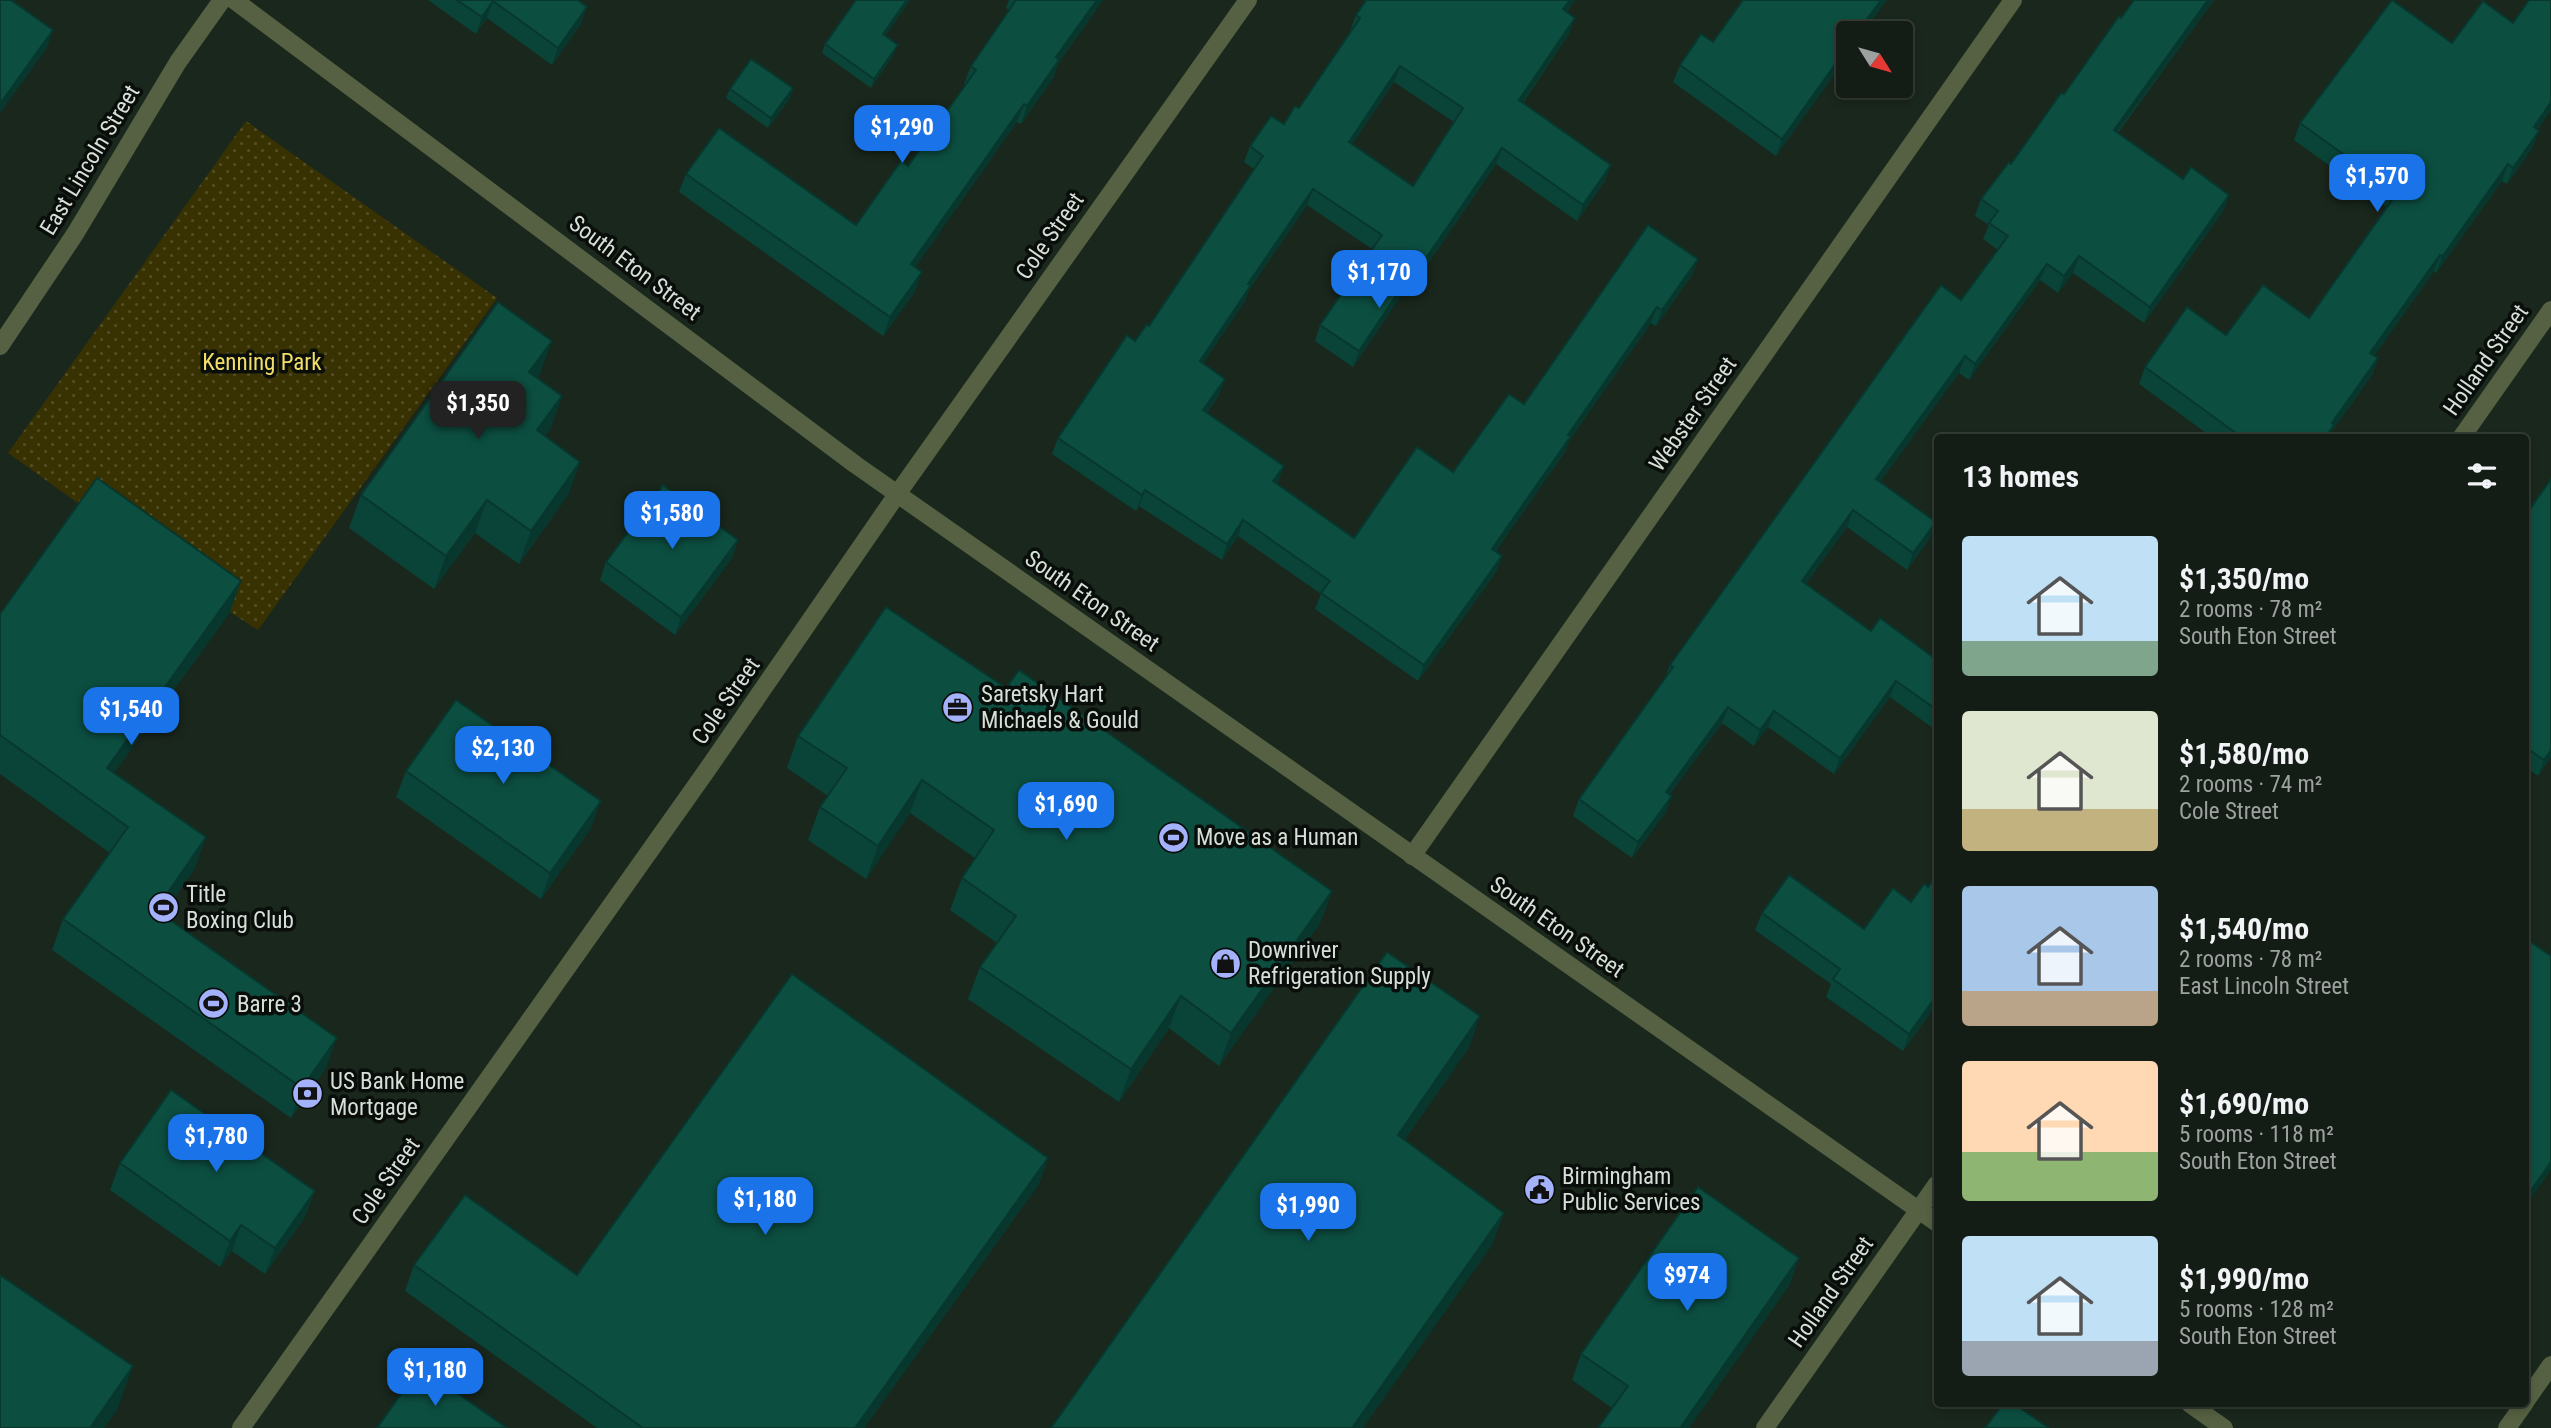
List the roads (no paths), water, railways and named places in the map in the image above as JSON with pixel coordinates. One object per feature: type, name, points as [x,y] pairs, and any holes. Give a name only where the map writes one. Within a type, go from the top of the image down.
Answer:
[{"type":"street","name":"East Lincoln Street","points":[[0,346],[75,234],[178,62],[222,0]]},
{"type":"street","name":"South Eton Street","points":[[234,0],[856,466],[1934,1221]]},
{"type":"street","name":"Cole Street","points":[[241,1428],[1248,0]]},
{"type":"street","name":"Webster Street","points":[[1412,856],[2013,0]]},
{"type":"street","name":"Holland Street","points":[[2464,434],[2551,310]]},
{"type":"street","name":"Holland Street","points":[[1765,1428],[1934,1188]]},
{"type":"street","points":[[2529,1397],[2551,1365]]},
{"type":"street","points":[[2194,1407],[2224,1428]]},
{"type":"street","points":[[2507,1428],[2522,1407]]},
{"type":"place","name":"Saretsky Hart Michaels & Gould","points":[[958,707]]},
{"type":"place","name":"Move as a Human","points":[[1173,837]]},
{"type":"place","name":"Title Boxing Club","points":[[163,907]]},
{"type":"place","name":"Downriver Refrigeration Supply","points":[[1225,963]]},
{"type":"place","name":"Barre 3","points":[[214,1004]]},
{"type":"place","name":"US Bank Home Mortgage","points":[[307,1094]]},
{"type":"place","name":"Birmingham Public Services","points":[[1539,1189]]},
{"type":"park label","name":"Kenning Park","points":[[262,362]]}]
